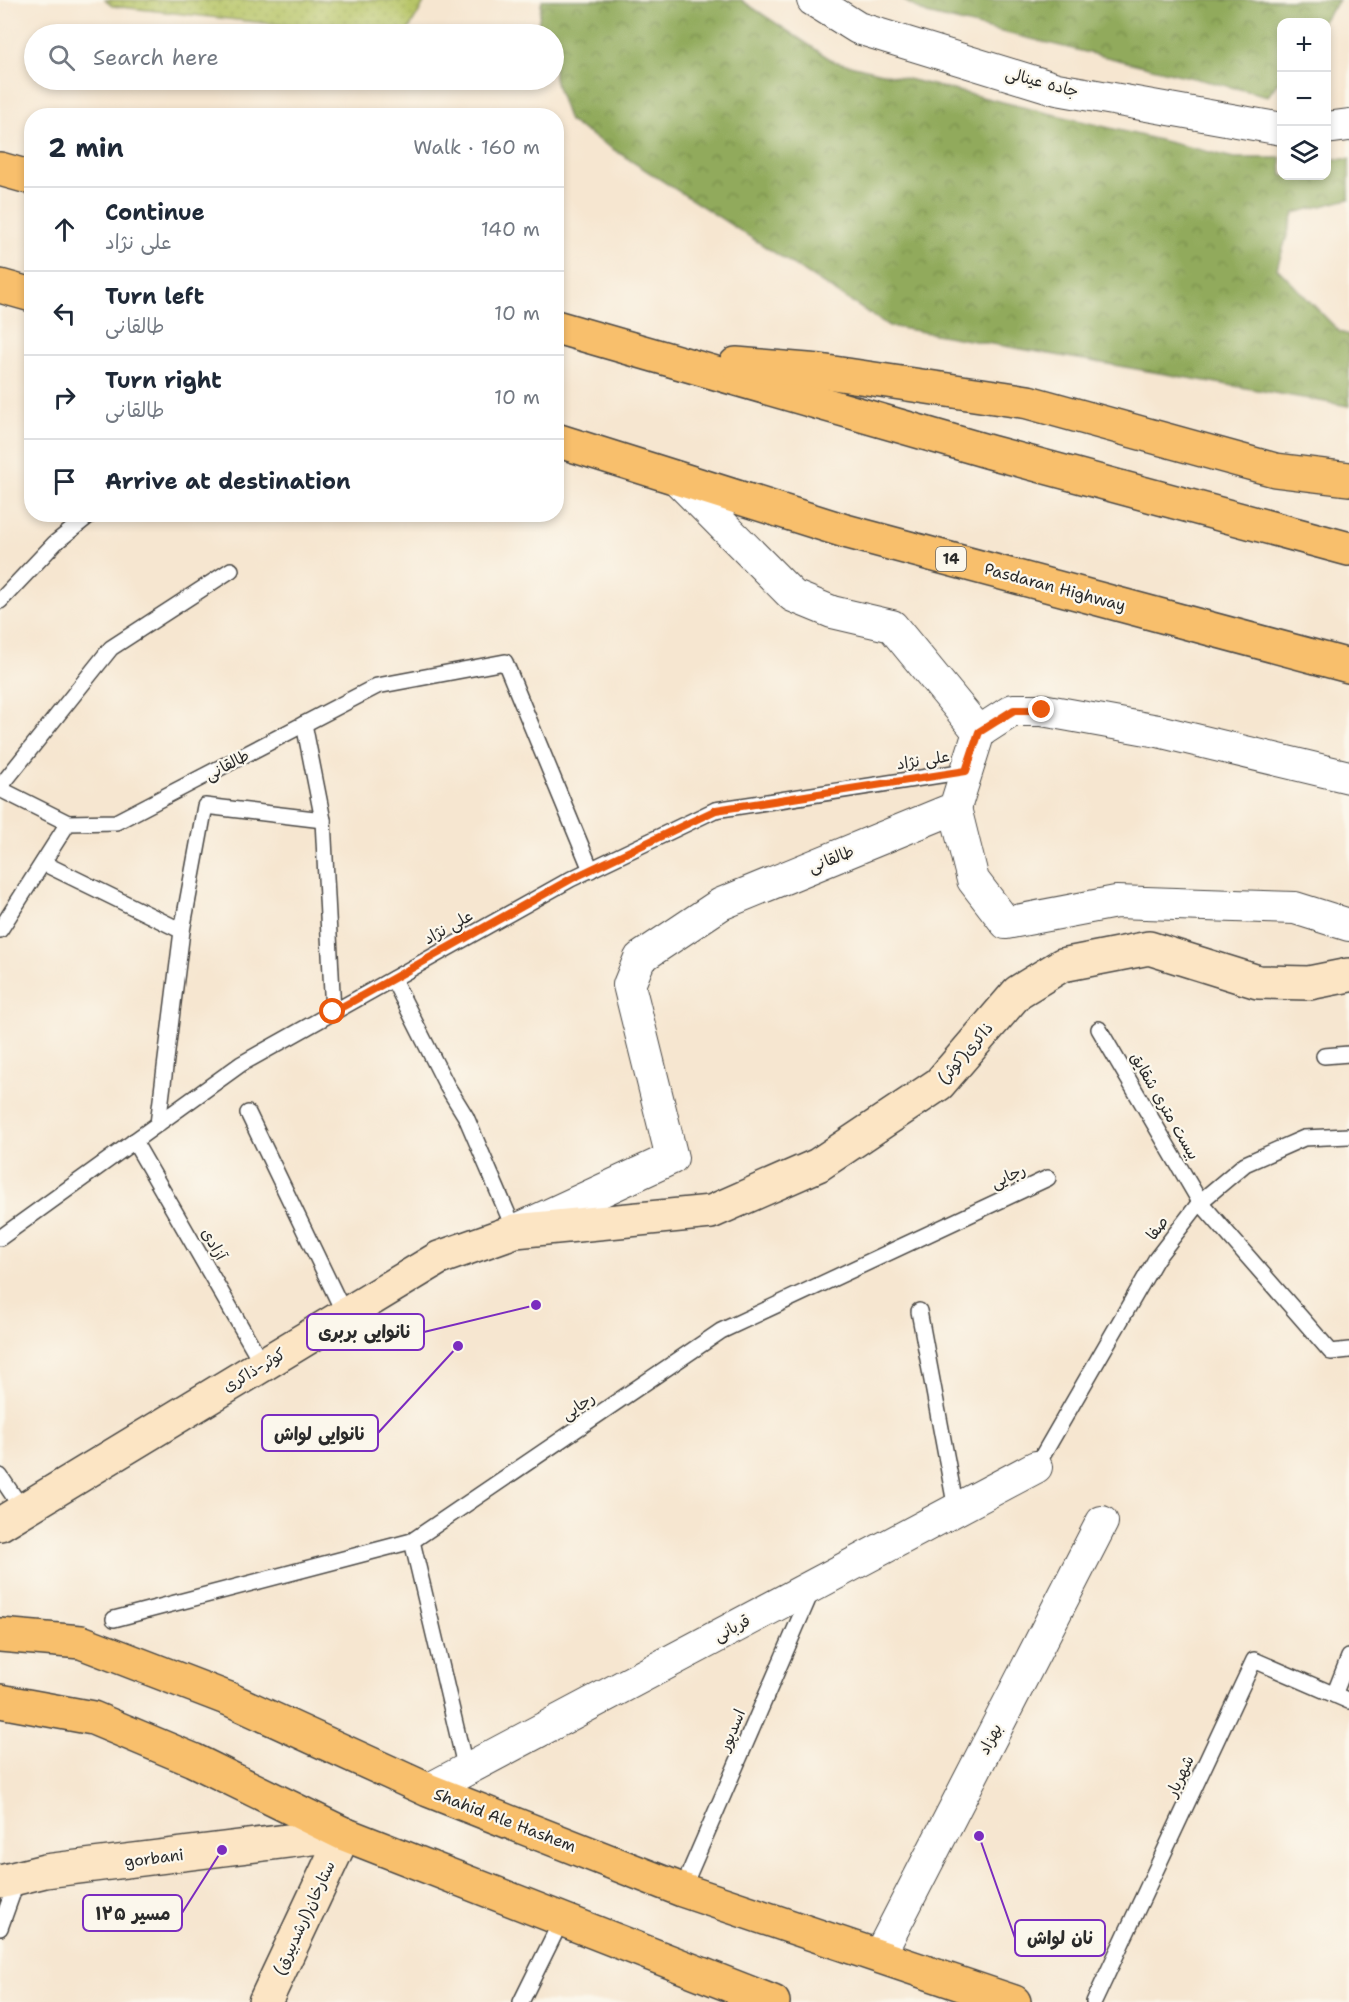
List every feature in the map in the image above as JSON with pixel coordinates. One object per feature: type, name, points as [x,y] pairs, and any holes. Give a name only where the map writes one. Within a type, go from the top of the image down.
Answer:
[{"type":"main road","points":[[0,169],[24,176]]},
{"type":"main road","points":[[0,286],[24,293]]},
{"type":"main road","points":[[564,329],[1001,455],[1349,549]]},
{"type":"main road","points":[[669,359],[820,370],[1028,402],[1275,470],[1349,479]]},
{"type":"main road","name":"Pasdaran Highway","points":[[564,442],[845,531],[1349,666]]},
{"type":"main road","name":"Shahid Ale Hashem","points":[[0,1635],[81,1642],[229,1699],[428,1790],[682,1890],[1014,2002]]},
{"type":"main road","points":[[0,1701],[93,1718],[193,1760],[344,1834],[773,2002]]},
{"type":"street","name":"جاده عینالی","points":[[813,0],[858,28],[1057,89],[1277,128]]},
{"type":"street","points":[[1331,127],[1349,125]]},
{"type":"street","points":[[675,477],[792,596],[832,612],[892,626],[979,732]]},
{"type":"street","points":[[1349,777],[1158,731],[1042,710],[1014,710],[979,732],[955,808],[973,880],[1006,922],[1116,902],[1295,908],[1349,926]]},
{"type":"street","name":"طالقانی","points":[[515,1231],[672,1158],[629,985],[640,958],[721,904],[955,808]]},
{"type":"street","name":"ذاکری(کوثر)","points":[[515,1231],[711,1212],[818,1165],[939,1084],[1018,993],[1062,965],[1149,948],[1258,982],[1309,983],[1349,975]]},
{"type":"street","name":"کوثر-ذاکری","points":[[12,1517],[439,1258],[515,1231]]},
{"type":"street","name":"قربانی","points":[[428,1790],[1036,1467]]},
{"type":"street","name":"بهزاد","points":[[879,1956],[1102,1522]]},
{"type":"street","name":"gorbani","points":[[9,1880],[45,1871],[344,1834]]},
{"type":"street","name":"ستارخان(ارشدبیرق)","points":[[265,2002],[344,1834]]},
{"type":"lane","points":[[0,601],[56,543],[81,522]]},
{"type":"lane","points":[[0,930],[68,823],[0,788],[111,648],[231,570]]},
{"type":"lane","name":"طالقانی","points":[[68,823],[116,822],[377,686],[505,662],[591,870]]},
{"type":"lane","points":[[304,724],[323,820],[333,1012]]},
{"type":"lane","name":"علی نژاد","points":[[0,1238],[241,1064],[591,870],[716,810],[966,771]]},
{"type":"lane","points":[[158,1124],[182,932],[205,806],[323,820]]},
{"type":"lane","points":[[43,863],[182,932]]},
{"type":"lane","points":[[393,979],[447,1086],[466,1117],[515,1231]]},
{"type":"lane","name":"بیست متری شقایق","points":[[1099,1029],[1200,1202]]},
{"type":"lane","points":[[1324,1056],[1349,1054]]},
{"type":"lane","points":[[248,1113],[345,1315]]},
{"type":"lane","name":"صفا","points":[[1036,1467],[1156,1259],[1200,1202],[1245,1164],[1304,1138],[1349,1136]]},
{"type":"lane","name":"آزادی","points":[[134,1141],[263,1365]]},
{"type":"lane","name":"رجایی","points":[[114,1619],[412,1541],[721,1331],[1048,1178]]},
{"type":"lane","points":[[1200,1202],[1331,1352],[1349,1350]]},
{"type":"lane","points":[[919,1311],[956,1509]]},
{"type":"lane","points":[[0,1476],[12,1517]]},
{"type":"lane","points":[[412,1541],[466,1770]]},
{"type":"lane","name":"اسدپور","points":[[682,1890],[814,1584]]},
{"type":"lane","points":[[1334,1695],[1349,1657]]},
{"type":"lane","name":"شهریار","points":[[1094,2002],[1254,1660],[1349,1701]]},
{"type":"lane","points":[[0,1928],[9,1880]]},
{"type":"lane","points":[[520,2002],[562,1919]]},
{"type":"green space","points":[[105,0],[426,0],[412,24],[274,24],[112,6]]},
{"type":"green space","points":[[542,0],[741,0],[833,61],[1234,158],[1277,158],[1277,180],[1331,180],[1331,159],[1349,159],[1349,199],[1294,213],[1277,268],[1340,332],[1349,335],[1349,406],[889,326],[569,121],[558,90],[564,90],[564,24],[538,24]]},
{"type":"green space","points":[[903,0],[1339,0],[1325,18],[1277,18],[1277,84],[1268,96],[927,14]]},
{"type":"place","name":"نانوایی بربری","points":[[536,1305]]},
{"type":"place","name":"نانوایی لواش","points":[[458,1346]]},
{"type":"place","name":"نان لواش","points":[[979,1836]]},
{"type":"place","name":"مسیر ۱۲۵","points":[[222,1850]]},
{"type":"route","points":[[333,1012],[571,879],[716,810],[966,771],[979,732],[1014,710],[1042,710]]}]
